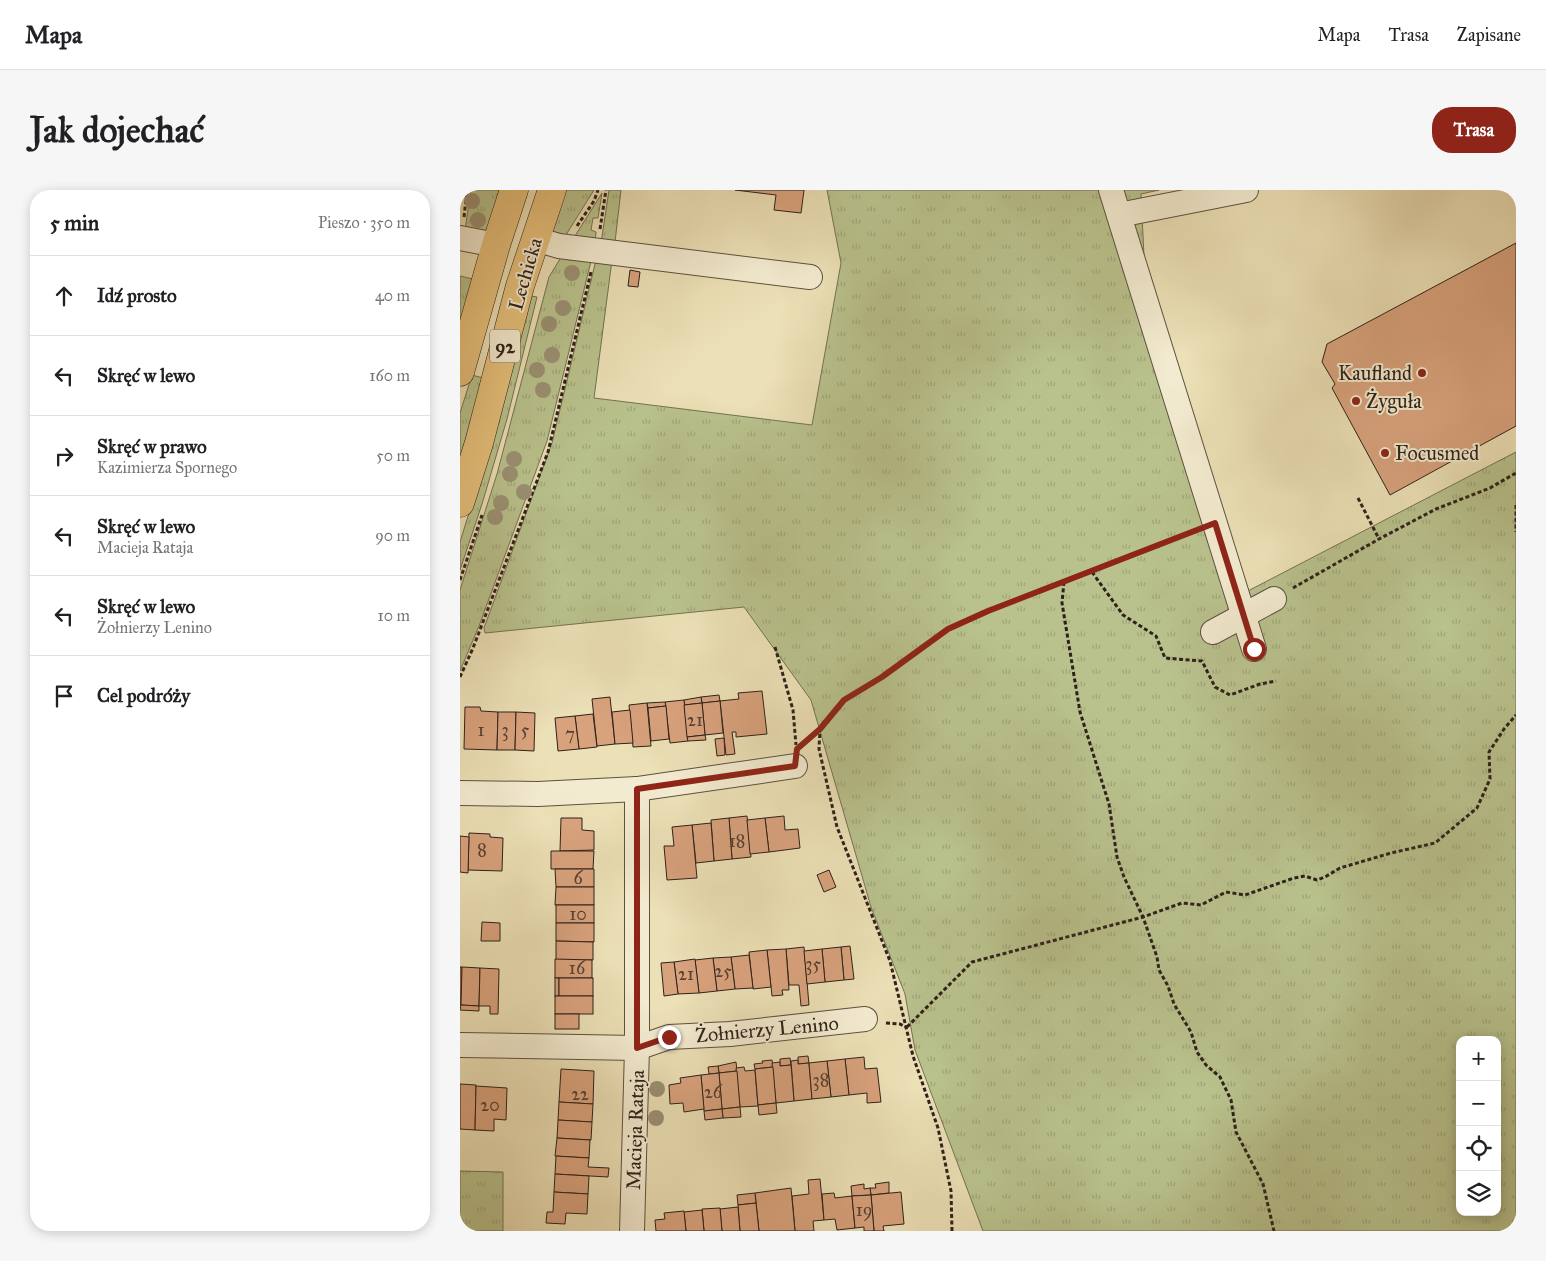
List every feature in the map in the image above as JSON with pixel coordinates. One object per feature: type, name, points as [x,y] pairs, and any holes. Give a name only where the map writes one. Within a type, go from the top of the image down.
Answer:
[{"type":"main road","name":"Lechicka","points":[[460,372],[496,245],[514,190]]},
{"type":"main road","name":"Lechicka","points":[[460,503],[479,443],[520,286],[552,190]]},
{"type":"street","points":[[1112,190],[1254,649]]},
{"type":"street","points":[[1119,215],[1246,190]]},
{"type":"street","points":[[460,238],[496,245]]},
{"type":"street","points":[[535,239],[559,246],[810,278]]},
{"type":"street","points":[[1213,632],[1274,599]]},
{"type":"street","points":[[460,793],[538,794],[637,789],[796,757]]},
{"type":"street","name":"Macieja Rataja","points":[[632,1231],[637,1048],[637,789]]},
{"type":"street","name":"Żołnierzy Lenino","points":[[460,1046],[637,1048],[669,1037],[730,1034],[865,1019]]},
{"type":"path","points":[[460,238],[467,190]]},
{"type":"path","points":[[460,677],[473,648],[548,452],[597,250],[606,190]]},
{"type":"path","points":[[1274,599],[1378,539],[1436,509],[1490,488],[1516,473]]},
{"type":"path","points":[[1358,498],[1378,539]]},
{"type":"path","points":[[1516,505],[1516,532]]},
{"type":"path","points":[[796,757],[844,700],[882,677],[948,629],[988,611],[1215,523]]},
{"type":"path","points":[[1092,572],[1123,615],[1156,636],[1166,658],[1202,661],[1216,687],[1230,695],[1260,684],[1276,681]]},
{"type":"path","points":[[1064,582],[1062,603],[1080,712],[1109,804],[1117,857],[1124,877],[1143,917],[1157,957],[1159,970],[1168,986],[1174,1004],[1191,1032],[1197,1052],[1206,1065],[1220,1077],[1231,1100],[1236,1132],[1263,1184],[1274,1231]]},
{"type":"path","points":[[775,647],[793,710],[796,757]]},
{"type":"path","points":[[907,1028],[972,962],[1143,917],[1182,904],[1201,905],[1226,892],[1245,895],[1294,878],[1305,876],[1317,880],[1325,878],[1340,868],[1391,853],[1435,843],[1477,808],[1490,779],[1490,752],[1504,729],[1516,715]]},
{"type":"path","points":[[820,729],[819,749],[837,827],[890,961],[914,1056],[938,1128],[951,1191],[952,1231]]},
{"type":"green space","points":[[471,190],[499,190],[488,231],[465,230]]},
{"type":"green space","points":[[566,190],[594,190],[564,238],[550,233]]},
{"type":"green space","points":[[609,190],[621,190],[615,242],[601,243]]},
{"type":"green space","points":[[827,190],[1159,190],[1141,194],[1145,276],[1244,593],[1516,452],[1516,1231],[983,1231],[915,1050],[905,994],[871,907],[811,700],[744,607],[485,633],[484,628],[552,443],[595,264],[599,258],[612,260],[594,398],[812,425],[841,263]]},
{"type":"green space","points":[[602,193],[598,218],[593,218],[591,230],[596,232],[595,242],[573,239]]},
{"type":"green space","points":[[563,254],[592,257],[547,441],[479,626],[460,671],[460,590],[497,474],[549,277]]},
{"type":"green space","points":[[460,276],[473,279],[460,324]]},
{"type":"green space","points":[[531,296],[537,297],[507,419],[460,570],[460,542]]},
{"type":"green space","points":[[472,375],[483,378],[460,459],[460,413]]},
{"type":"green space","points":[[460,1171],[503,1172],[503,1231],[460,1231]]},
{"type":"building","points":[[735,190],[804,190],[801,213],[774,210],[776,195]]},
{"type":"building","name":"Kaufland","points":[[1516,243],[1516,426],[1390,495],[1332,388],[1335,384],[1322,362],[1327,344]]},
{"type":"building","points":[[630,270],[640,272],[638,287],[628,286]]},
{"type":"building","points":[[762,691],[767,734],[736,737],[736,732],[732,732],[735,754],[726,755],[720,701],[739,699],[738,693]]},
{"type":"building","points":[[719,695],[720,701],[702,703],[701,697]]},
{"type":"building","points":[[610,697],[615,744],[597,746],[592,699]]},
{"type":"building","points":[[701,697],[702,703],[684,705],[684,700]]},
{"type":"building","points":[[684,700],[688,741],[670,743],[665,702]]},
{"type":"building","points":[[720,701],[723,733],[705,735],[702,703]]},
{"type":"building","points":[[665,702],[666,706],[648,708],[647,703]]},
{"type":"building","points":[[647,703],[651,746],[633,747],[629,705]]},
{"type":"building","points":[[702,703],[705,735],[687,737],[684,705]]},
{"type":"building","points":[[666,706],[669,739],[651,741],[648,708]]},
{"type":"building","points":[[465,707],[480,707],[481,711],[498,712],[497,750],[464,749]]},
{"type":"building","points":[[630,710],[633,743],[615,744],[612,712]]},
{"type":"building","points":[[498,712],[516,712],[515,750],[497,750]]},
{"type":"building","points":[[516,712],[535,713],[534,751],[515,750]]},
{"type":"building","points":[[593,714],[597,747],[579,749],[575,716]]},
{"type":"building","points":[[575,716],[579,749],[558,751],[555,718]]},
{"type":"building","points":[[705,735],[706,740],[688,741],[687,737]]},
{"type":"building","points":[[724,738],[725,755],[717,756],[715,739]]},
{"type":"building","points":[[747,816],[751,857],[732,859],[729,818]]},
{"type":"building","points":[[784,816],[785,830],[798,829],[800,848],[769,852],[765,818]]},
{"type":"building","points":[[561,818],[582,818],[582,830],[594,831],[594,850],[560,851]]},
{"type":"building","points":[[729,818],[732,859],[714,861],[711,820]]},
{"type":"building","points":[[765,818],[769,852],[750,854],[747,820]]},
{"type":"building","points":[[711,823],[714,861],[696,863],[692,825]]},
{"type":"building","points":[[692,825],[697,878],[667,880],[664,846],[674,846],[672,827]]},
{"type":"building","points":[[469,833],[490,834],[490,837],[503,838],[502,871],[468,870]]},
{"type":"building","points":[[460,836],[469,837],[468,873],[460,872]]},
{"type":"building","points":[[551,851],[594,851],[593,869],[551,869]]},
{"type":"building","points":[[555,869],[594,869],[594,887],[556,887]]},
{"type":"building","points":[[829,870],[836,887],[824,892],[817,875]]},
{"type":"building","points":[[556,887],[594,887],[594,905],[555,905]]},
{"type":"building","points":[[556,905],[594,905],[594,923],[556,923]]},
{"type":"building","points":[[482,922],[500,923],[500,941],[481,941]]},
{"type":"building","points":[[556,923],[594,923],[594,942],[556,941]]},
{"type":"building","points":[[556,941],[593,942],[593,960],[556,960]]},
{"type":"building","points":[[850,946],[854,979],[844,980],[841,947]]},
{"type":"building","points":[[804,947],[809,1005],[801,1006],[799,985],[789,985],[786,949]]},
{"type":"building","points":[[841,947],[844,980],[825,982],[822,949]]},
{"type":"building","points":[[786,949],[789,990],[782,990],[783,995],[772,996],[767,950]]},
{"type":"building","points":[[822,949],[825,982],[807,984],[804,951]]},
{"type":"building","points":[[767,950],[771,987],[753,989],[749,952]]},
{"type":"building","points":[[749,955],[753,988],[735,989],[731,957]]},
{"type":"building","points":[[731,957],[735,989],[717,991],[713,958]]},
{"type":"building","points":[[713,958],[717,991],[699,993],[695,960]]},
{"type":"building","points":[[555,959],[592,960],[592,978],[555,978]]},
{"type":"building","points":[[695,959],[699,993],[678,994],[674,962]]},
{"type":"building","points":[[674,962],[678,994],[664,996],[661,963]]},
{"type":"building","points":[[460,967],[462,967],[461,1005],[460,1005]]},
{"type":"building","points":[[462,967],[480,968],[479,1006],[461,1005]]},
{"type":"building","points":[[480,968],[499,969],[498,1014],[490,1014],[490,1006],[479,1006]]},
{"type":"building","points":[[555,978],[559,978],[559,996],[555,996]]},
{"type":"building","points":[[559,978],[593,978],[593,996],[559,996]]},
{"type":"building","points":[[555,996],[593,996],[593,1014],[555,1014]]},
{"type":"building","points":[[461,1005],[479,1006],[479,1011],[460,1010]]},
{"type":"building","points":[[555,1014],[579,1014],[579,1029],[555,1029]]},
{"type":"building","points":[[808,1056],[809,1063],[798,1064],[798,1057]]},
{"type":"building","points":[[864,1057],[865,1069],[877,1068],[881,1102],[867,1103],[867,1093],[849,1095],[845,1059]]},
{"type":"building","points":[[790,1058],[791,1065],[780,1066],[780,1059]]},
{"type":"building","points":[[845,1059],[849,1095],[831,1097],[827,1061]]},
{"type":"building","points":[[772,1060],[773,1067],[755,1069],[754,1064]]},
{"type":"building","points":[[798,1060],[798,1064],[809,1063],[812,1099],[794,1101],[791,1061]]},
{"type":"building","points":[[827,1061],[831,1097],[812,1099],[809,1063]]},
{"type":"building","points":[[736,1062],[737,1071],[719,1073],[718,1066]]},
{"type":"building","points":[[780,1062],[780,1066],[791,1065],[794,1101],[776,1103],[772,1063]]},
{"type":"building","points":[[718,1066],[719,1073],[709,1074],[708,1067]]},
{"type":"building","points":[[744,1067],[745,1071],[755,1070],[758,1106],[740,1107],[736,1068]]},
{"type":"building","points":[[773,1067],[776,1103],[758,1105],[755,1069]]},
{"type":"building","points":[[561,1069],[594,1071],[593,1104],[559,1102]]},
{"type":"building","points":[[737,1071],[740,1107],[722,1109],[719,1073]]},
{"type":"building","points":[[719,1073],[722,1109],[704,1111],[701,1075]]},
{"type":"building","points":[[701,1075],[704,1109],[684,1112],[683,1103],[670,1104],[669,1085],[681,1083],[680,1078]]},
{"type":"building","points":[[460,1084],[476,1085],[475,1130],[460,1129]]},
{"type":"building","points":[[476,1086],[507,1088],[506,1120],[494,1119],[494,1131],[475,1130]]},
{"type":"building","points":[[559,1102],[593,1104],[592,1122],[558,1120]]},
{"type":"building","points":[[776,1103],[777,1113],[759,1115],[758,1105]]},
{"type":"building","points":[[740,1107],[741,1117],[723,1118],[722,1109]]},
{"type":"building","points":[[722,1109],[723,1118],[705,1120],[704,1111]]},
{"type":"building","points":[[558,1120],[592,1122],[591,1140],[557,1138]]},
{"type":"building","points":[[557,1138],[590,1140],[589,1158],[555,1156]]},
{"type":"building","points":[[556,1156],[589,1158],[588,1167],[609,1168],[608,1177],[555,1174]]},
{"type":"building","points":[[555,1174],[589,1176],[588,1194],[554,1192]]},
{"type":"building","points":[[820,1179],[824,1220],[813,1221],[814,1231],[795,1231],[792,1196],[809,1194],[808,1180]]},
{"type":"building","points":[[889,1182],[889,1193],[871,1195],[870,1188],[876,1188],[875,1184]]},
{"type":"building","points":[[864,1184],[864,1189],[870,1188],[871,1195],[852,1196],[851,1186]]},
{"type":"building","points":[[791,1188],[795,1231],[759,1231],[755,1193]]},
{"type":"building","points":[[554,1192],[588,1194],[587,1214],[566,1213],[565,1224],[546,1223],[547,1212],[553,1212]]},
{"type":"building","points":[[901,1192],[904,1224],[883,1226],[884,1231],[874,1231],[871,1195]]},
{"type":"building","points":[[755,1193],[756,1203],[738,1205],[737,1195]]},
{"type":"building","points":[[834,1193],[835,1198],[852,1196],[855,1228],[837,1230],[835,1219],[824,1220],[822,1194]]},
{"type":"building","points":[[871,1195],[874,1231],[864,1231],[864,1227],[855,1228],[852,1196]]},
{"type":"building","points":[[756,1203],[759,1231],[740,1231],[738,1205]]},
{"type":"building","points":[[738,1207],[740,1231],[722,1231],[720,1209]]},
{"type":"building","points":[[720,1208],[722,1231],[704,1231],[702,1209]]},
{"type":"building","points":[[702,1210],[704,1231],[686,1231],[684,1212]]},
{"type":"building","points":[[684,1211],[686,1231],[656,1231],[655,1220],[665,1219],[664,1213]]},
{"type":"place","name":"Kaufland","points":[[1422,373]]},
{"type":"place","name":"Żyguła","points":[[1356,401]]},
{"type":"place","name":"Focusmed","points":[[1385,453]]},
{"type":"route","points":[[669,1037],[637,1048],[637,789],[795,766],[797,749],[820,729],[844,700],[882,677],[948,629],[988,611],[1215,523],[1254,649]]}]
